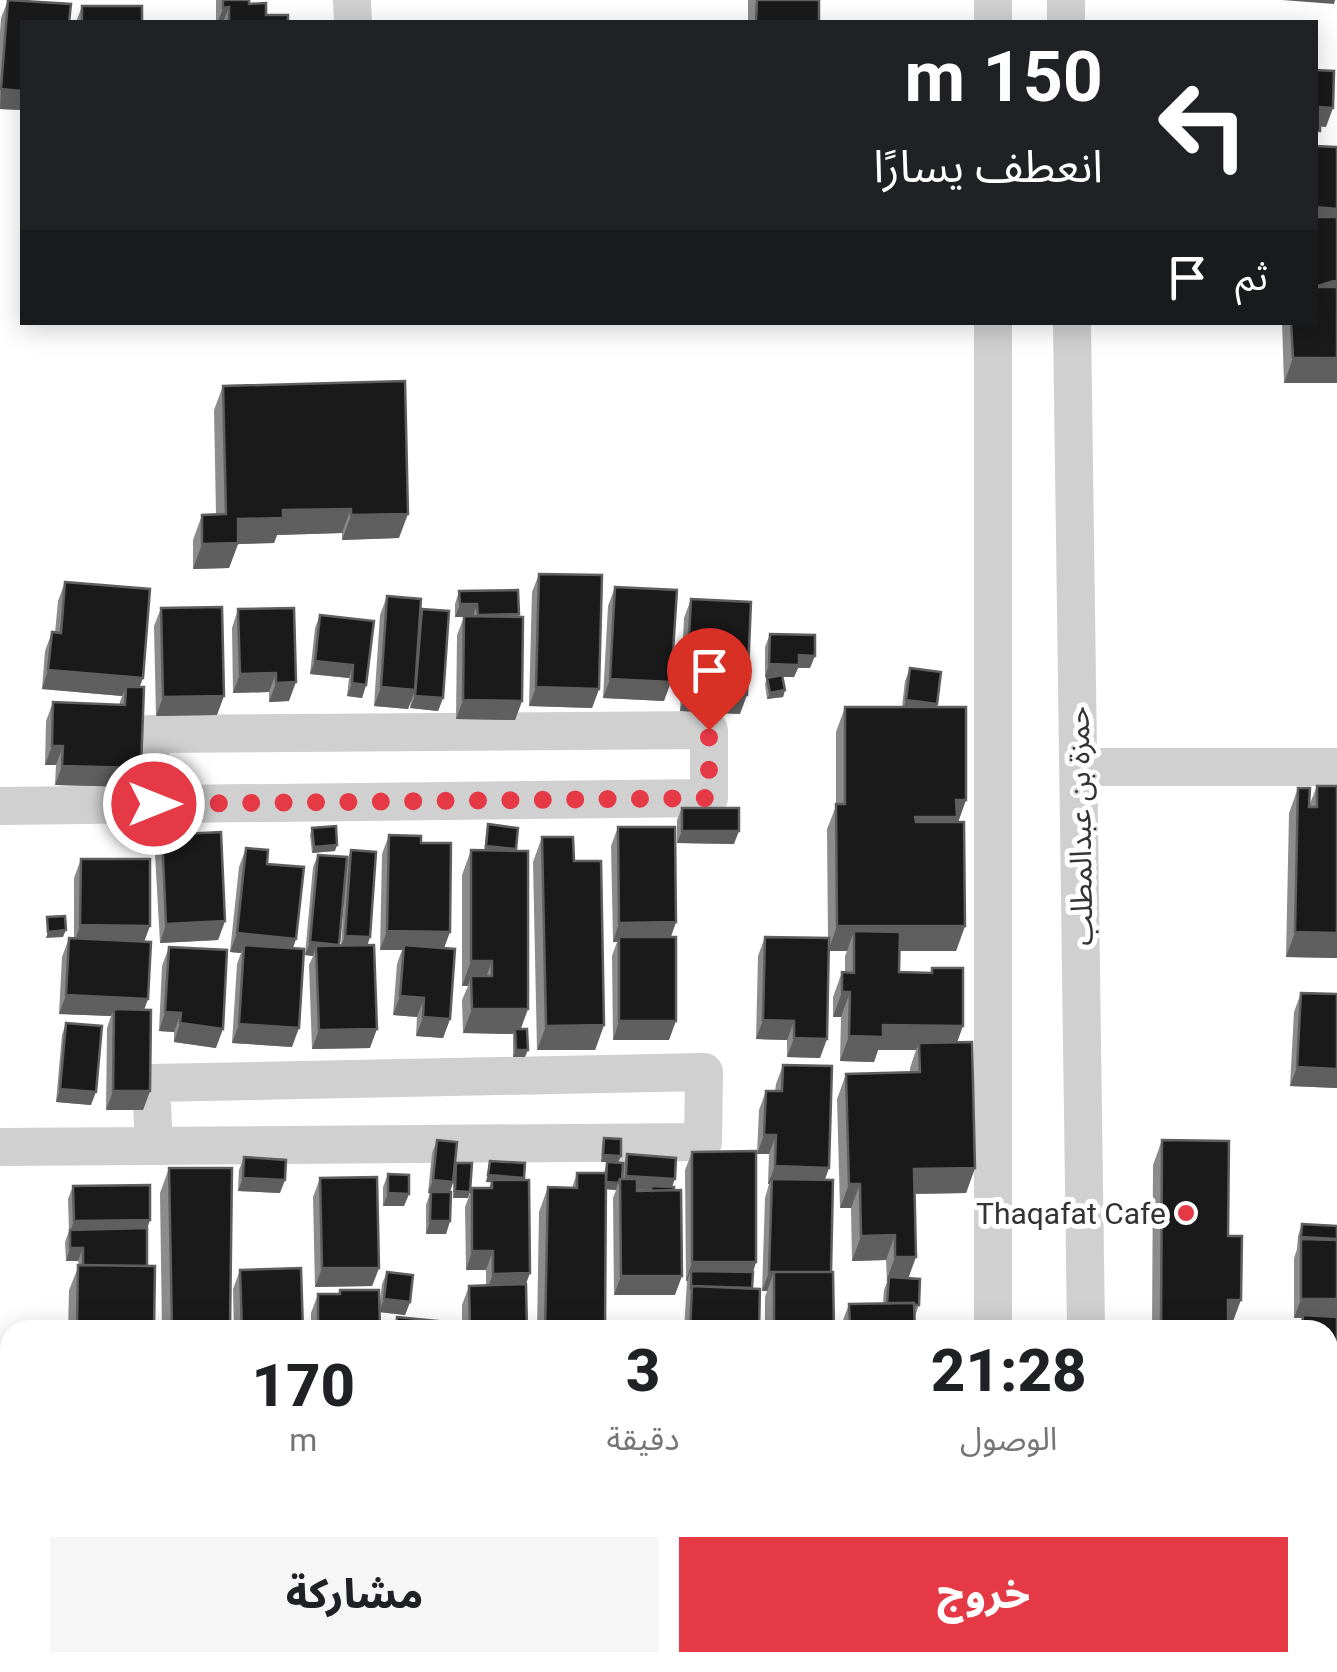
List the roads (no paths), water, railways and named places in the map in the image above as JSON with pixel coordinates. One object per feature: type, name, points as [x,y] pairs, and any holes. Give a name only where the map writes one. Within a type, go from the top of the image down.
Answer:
[{"type":"street","points":[[993,325],[993,1320]]},
{"type":"street","name":"حمزة بن عبدالمطلب","points":[[1072,325],[1086,1320]]},
{"type":"street","points":[[0,806],[709,798],[709,730],[148,734],[154,804]]},
{"type":"street","points":[[1080,767],[1337,767]]},
{"type":"street","points":[[0,1147],[154,1146],[703,1142],[704,1072],[151,1083],[154,1146]]},
{"type":"street","points":[[0,1480],[0,1489]]},
{"type":"place","name":"Thaqafat Cafe","points":[[1186,1213]]}]
